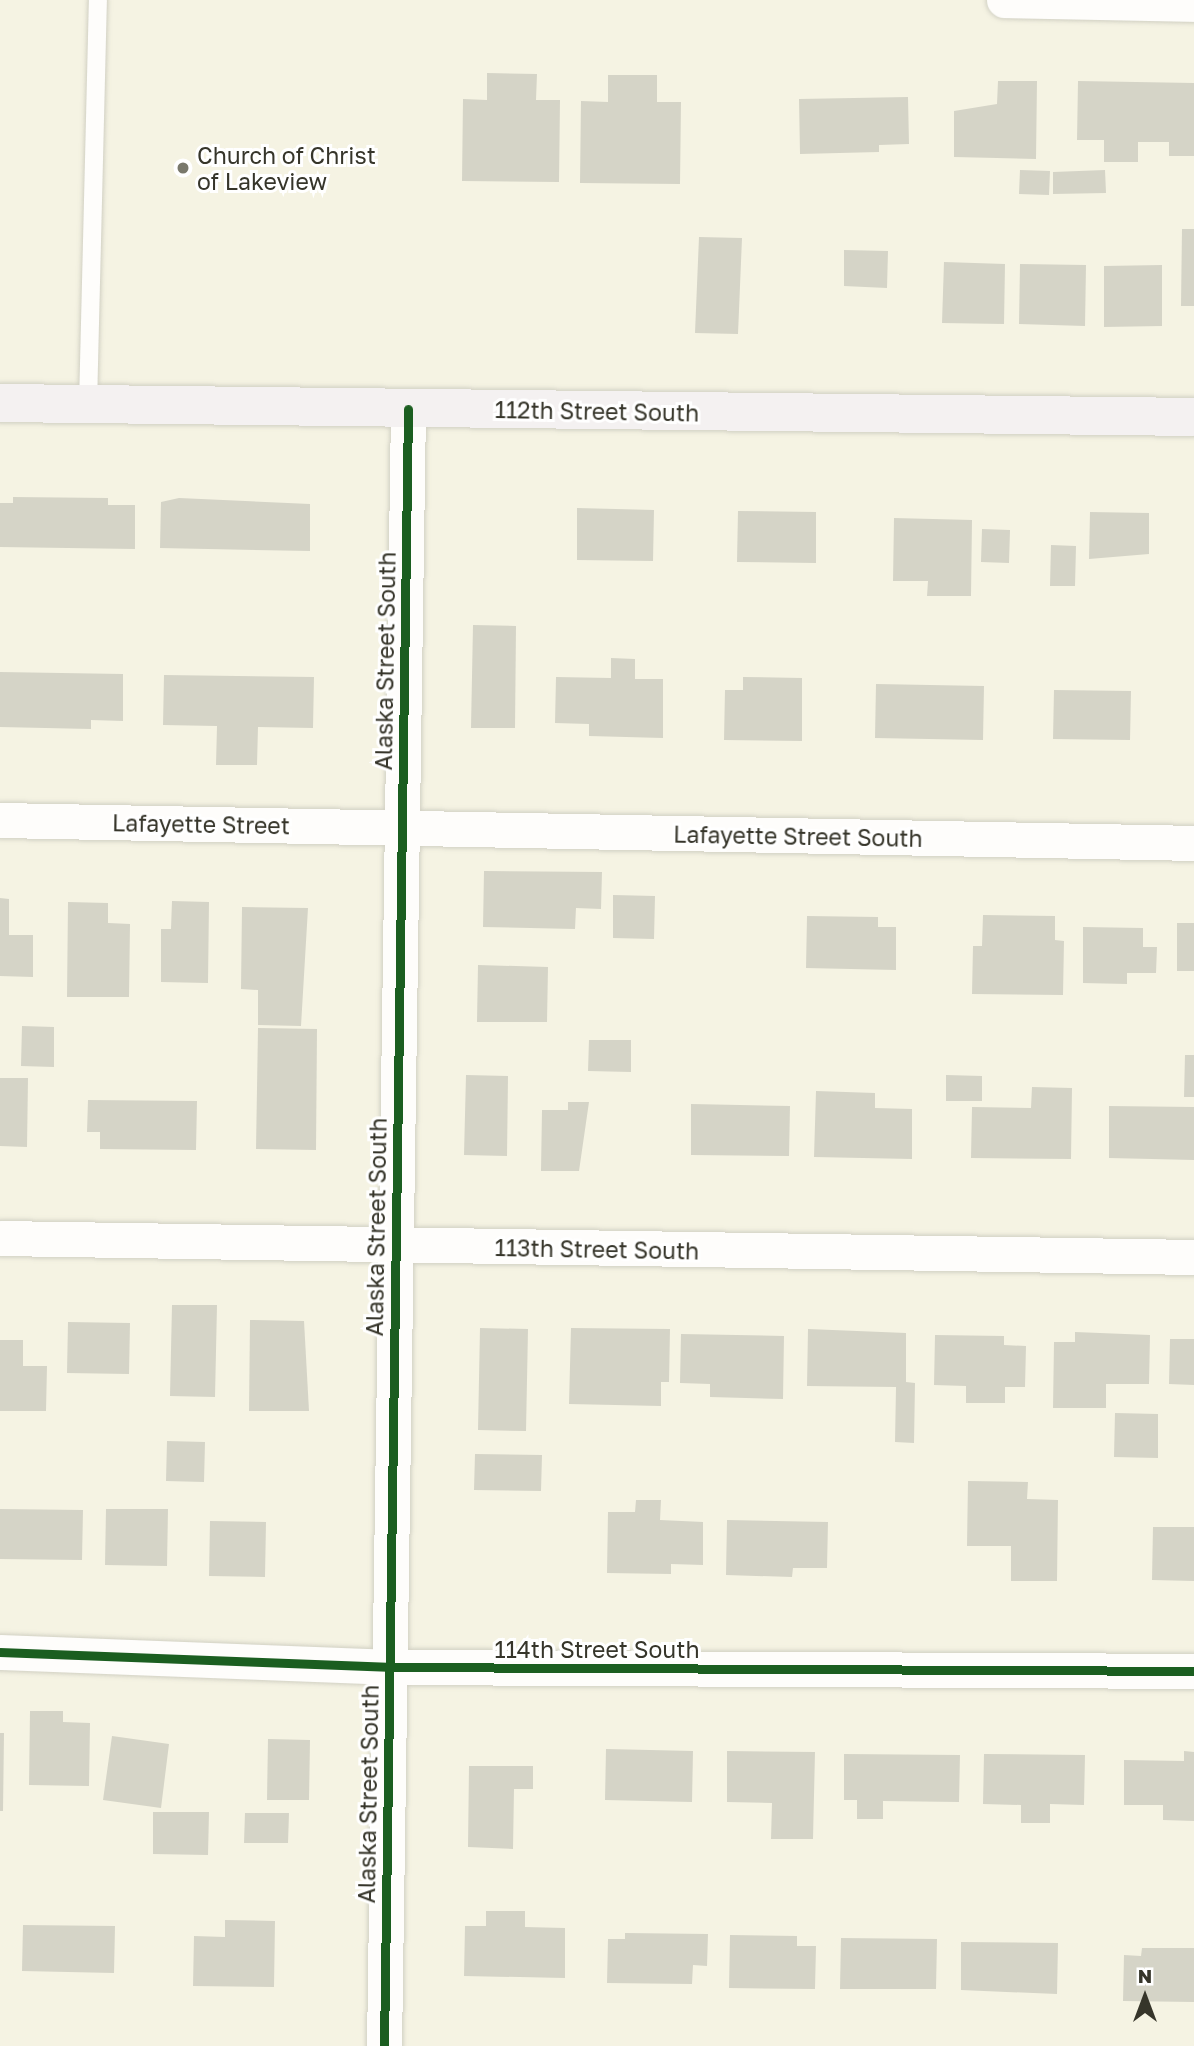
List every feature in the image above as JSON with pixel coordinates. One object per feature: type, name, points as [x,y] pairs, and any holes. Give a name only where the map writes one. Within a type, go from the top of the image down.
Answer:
[{"type":"main road","name":"112th Street South","points":[[0,403],[408,410],[1194,417]]},
{"type":"street","points":[[1003,0],[1194,4]]},
{"type":"street","name":"Alaska Street South","points":[[384,2046],[408,410]]},
{"type":"street","name":"Lafayette Street","points":[[0,820],[402,828]]},
{"type":"street","name":"Lafayette Street South","points":[[402,828],[1194,843]]},
{"type":"street","name":"113th Street South","points":[[0,1238],[1194,1257]]},
{"type":"street","name":"114th Street South","points":[[0,1652],[389,1667],[1194,1671]]},
{"type":"lane","points":[[88,405],[98,0]]},
{"type":"building","points":[[487,73],[537,74],[536,100],[560,100],[559,182],[462,181],[463,99],[487,100]]},
{"type":"building","points":[[608,75],[657,75],[657,102],[681,102],[680,184],[580,183],[581,101],[608,102]]},
{"type":"building","points":[[998,81],[1037,81],[1036,159],[954,157],[954,111],[997,104]]},
{"type":"building","points":[[1078,81],[1194,83],[1194,156],[1169,156],[1169,142],[1138,142],[1138,162],[1104,162],[1104,140],[1077,140]]},
{"type":"building","points":[[908,97],[909,144],[879,145],[879,152],[800,154],[799,99]]},
{"type":"building","points":[[1020,170],[1050,171],[1049,195],[1019,194]]},
{"type":"building","points":[[1105,170],[1106,193],[1053,194],[1053,172]]},
{"type":"building","points":[[1182,229],[1194,229],[1194,306],[1181,306]]},
{"type":"building","points":[[699,237],[742,238],[738,334],[695,333]]},
{"type":"building","points":[[844,250],[888,251],[887,288],[844,286]]},
{"type":"building","points":[[944,262],[1005,264],[1004,324],[942,323]]},
{"type":"building","points":[[1020,264],[1086,265],[1085,326],[1019,324]]},
{"type":"building","points":[[1162,265],[1162,326],[1104,327],[1104,266]]},
{"type":"building","points":[[13,497],[108,498],[108,505],[135,505],[135,549],[0,547],[0,503],[13,503]]},
{"type":"building","points":[[179,498],[310,504],[310,551],[160,548],[161,502]]},
{"type":"building","points":[[577,508],[654,510],[653,561],[577,560]]},
{"type":"building","points":[[738,511],[816,512],[816,563],[737,562]]},
{"type":"building","points":[[1090,512],[1149,513],[1149,554],[1089,559]]},
{"type":"building","points":[[894,518],[972,520],[971,596],[927,596],[928,581],[893,581]]},
{"type":"building","points":[[982,529],[1010,530],[1009,563],[981,562]]},
{"type":"building","points":[[1051,545],[1076,546],[1075,586],[1050,586]]},
{"type":"building","points":[[473,625],[516,626],[515,728],[471,728]]},
{"type":"building","points":[[611,658],[635,659],[635,679],[663,679],[663,738],[589,736],[589,724],[555,723],[556,677],[611,678]]},
{"type":"building","points":[[0,672],[123,674],[123,721],[91,720],[91,729],[0,727]]},
{"type":"building","points":[[164,675],[314,677],[313,728],[258,727],[257,765],[216,765],[217,726],[163,725]]},
{"type":"building","points":[[743,677],[802,678],[802,741],[724,740],[725,690],[743,690]]},
{"type":"building","points":[[876,684],[984,686],[983,740],[875,738]]},
{"type":"building","points":[[1054,690],[1131,691],[1130,740],[1053,739]]},
{"type":"building","points":[[484,871],[602,872],[601,909],[576,908],[575,929],[483,927]]},
{"type":"building","points":[[613,895],[655,896],[654,939],[613,938]]},
{"type":"building","points":[[0,898],[9,899],[9,935],[33,935],[33,977],[0,976]]},
{"type":"building","points":[[172,901],[209,902],[208,983],[161,982],[161,929],[171,929]]},
{"type":"building","points":[[68,902],[108,903],[108,923],[130,924],[129,997],[67,997]]},
{"type":"building","points":[[242,907],[308,908],[301,1026],[258,1025],[258,990],[241,989]]},
{"type":"building","points":[[983,915],[1055,916],[1055,940],[1064,941],[1063,995],[972,994],[973,946],[982,946]]},
{"type":"building","points":[[807,916],[878,917],[878,927],[896,927],[896,970],[806,968]]},
{"type":"building","points":[[1177,923],[1194,923],[1194,971],[1177,971]]},
{"type":"building","points":[[1083,927],[1143,928],[1143,947],[1157,947],[1156,973],[1127,973],[1127,984],[1083,983]]},
{"type":"building","points":[[478,965],[548,967],[547,1022],[477,1022]]},
{"type":"building","points":[[22,1026],[54,1027],[54,1067],[21,1066]]},
{"type":"building","points":[[258,1028],[317,1029],[316,1150],[256,1149]]},
{"type":"building","points":[[589,1040],[631,1040],[631,1072],[588,1071]]},
{"type":"building","points":[[1185,1055],[1194,1055],[1194,1097],[1184,1097]]},
{"type":"building","points":[[466,1075],[508,1076],[507,1156],[464,1155]]},
{"type":"building","points":[[946,1075],[982,1076],[982,1101],[946,1101]]},
{"type":"building","points":[[0,1078],[28,1078],[27,1147],[0,1146]]},
{"type":"building","points":[[1032,1087],[1072,1088],[1071,1159],[971,1158],[972,1107],[1031,1108]]},
{"type":"building","points":[[816,1091],[875,1093],[875,1108],[912,1109],[912,1159],[814,1157]]},
{"type":"building","points":[[88,1100],[197,1101],[196,1150],[100,1149],[100,1132],[87,1132]]},
{"type":"building","points":[[568,1102],[589,1102],[579,1171],[541,1171],[542,1110],[568,1110]]},
{"type":"building","points":[[691,1104],[790,1106],[789,1156],[691,1155]]},
{"type":"building","points":[[1109,1106],[1194,1107],[1194,1160],[1109,1158]]},
{"type":"building","points":[[172,1305],[217,1305],[215,1397],[170,1396]]},
{"type":"building","points":[[250,1320],[304,1321],[309,1411],[249,1411]]},
{"type":"building","points":[[68,1322],[130,1323],[129,1374],[67,1373]]},
{"type":"building","points":[[480,1328],[528,1329],[526,1431],[478,1430]]},
{"type":"building","points":[[571,1328],[670,1329],[669,1382],[661,1382],[661,1406],[569,1404]]},
{"type":"building","points":[[808,1329],[906,1333],[906,1382],[915,1383],[914,1443],[895,1442],[896,1387],[807,1386]]},
{"type":"building","points":[[1075,1332],[1150,1335],[1149,1384],[1106,1384],[1106,1408],[1053,1408],[1054,1342],[1075,1342]]},
{"type":"building","points":[[681,1334],[784,1336],[783,1399],[710,1397],[710,1384],[680,1383]]},
{"type":"building","points":[[935,1335],[1004,1336],[1004,1345],[1026,1346],[1025,1387],[1005,1387],[1005,1403],[966,1403],[966,1386],[934,1385]]},
{"type":"building","points":[[1170,1339],[1194,1339],[1194,1385],[1169,1384]]},
{"type":"building","points":[[0,1340],[23,1340],[23,1366],[47,1366],[46,1411],[0,1411]]},
{"type":"building","points":[[1115,1413],[1158,1414],[1158,1458],[1114,1457]]},
{"type":"building","points":[[167,1441],[205,1442],[204,1482],[166,1481]]},
{"type":"building","points":[[475,1454],[542,1455],[541,1491],[474,1490]]},
{"type":"building","points":[[968,1481],[1028,1482],[1027,1499],[1058,1500],[1057,1581],[1011,1581],[1011,1546],[967,1546]]},
{"type":"building","points":[[636,1500],[661,1500],[660,1520],[703,1522],[703,1565],[671,1564],[671,1574],[607,1573],[608,1512],[635,1512]]},
{"type":"building","points":[[0,1509],[83,1510],[82,1560],[0,1559]]},
{"type":"building","points":[[106,1509],[168,1509],[167,1566],[105,1565]]},
{"type":"building","points":[[727,1520],[828,1522],[827,1568],[793,1568],[792,1577],[726,1575]]},
{"type":"building","points":[[210,1521],[266,1522],[265,1577],[209,1576]]},
{"type":"building","points":[[1153,1527],[1194,1527],[1194,1581],[1152,1580]]},
{"type":"building","points":[[30,1711],[63,1711],[63,1722],[90,1723],[89,1786],[29,1785]]},
{"type":"building","points":[[0,1733],[4,1733],[3,1811],[0,1811]]},
{"type":"building","points":[[112,1736],[169,1744],[161,1808],[103,1800]]},
{"type":"building","points":[[268,1739],[310,1740],[309,1800],[267,1800]]},
{"type":"building","points":[[606,1749],[693,1751],[692,1802],[605,1800]]},
{"type":"building","points":[[727,1751],[815,1752],[813,1839],[771,1839],[772,1803],[727,1802]]},
{"type":"building","points":[[1184,1751],[1194,1752],[1194,1821],[1163,1820],[1163,1805],[1124,1805],[1124,1760],[1184,1761]]},
{"type":"building","points":[[844,1754],[960,1755],[959,1802],[883,1801],[883,1819],[857,1819],[857,1800],[844,1800]]},
{"type":"building","points":[[984,1754],[1085,1755],[1084,1805],[1050,1804],[1050,1823],[1021,1823],[1021,1805],[983,1804]]},
{"type":"building","points":[[469,1766],[533,1766],[533,1789],[514,1789],[513,1849],[468,1847]]},
{"type":"building","points":[[153,1812],[209,1812],[208,1855],[153,1854]]},
{"type":"building","points":[[245,1813],[289,1813],[288,1843],[244,1843]]},
{"type":"building","points":[[486,1911],[525,1911],[525,1927],[565,1928],[565,1978],[464,1976],[465,1926],[486,1926]]},
{"type":"building","points":[[225,1920],[275,1921],[274,1987],[193,1986],[194,1936],[225,1937]]},
{"type":"building","points":[[23,1925],[115,1926],[114,1973],[22,1971]]},
{"type":"building","points":[[625,1933],[708,1934],[707,1966],[693,1965],[692,1984],[607,1983],[608,1939],[625,1939]]},
{"type":"building","points":[[730,1935],[797,1936],[797,1946],[816,1946],[815,1989],[729,1988]]},
{"type":"building","points":[[841,1938],[937,1939],[936,1989],[840,1989]]},
{"type":"building","points":[[961,1942],[1058,1943],[1057,1994],[961,1990]]},
{"type":"building","points":[[1142,1948],[1194,1948],[1194,2002],[1123,2001],[1124,1955],[1141,1956]]},
{"type":"cycle path","points":[[384,2046],[408,409]]},
{"type":"cycle path","points":[[0,1652],[389,1667],[1194,1671]]},
{"type":"place","name":"Church of Christ of Lakeview","points":[[183,168]]}]
